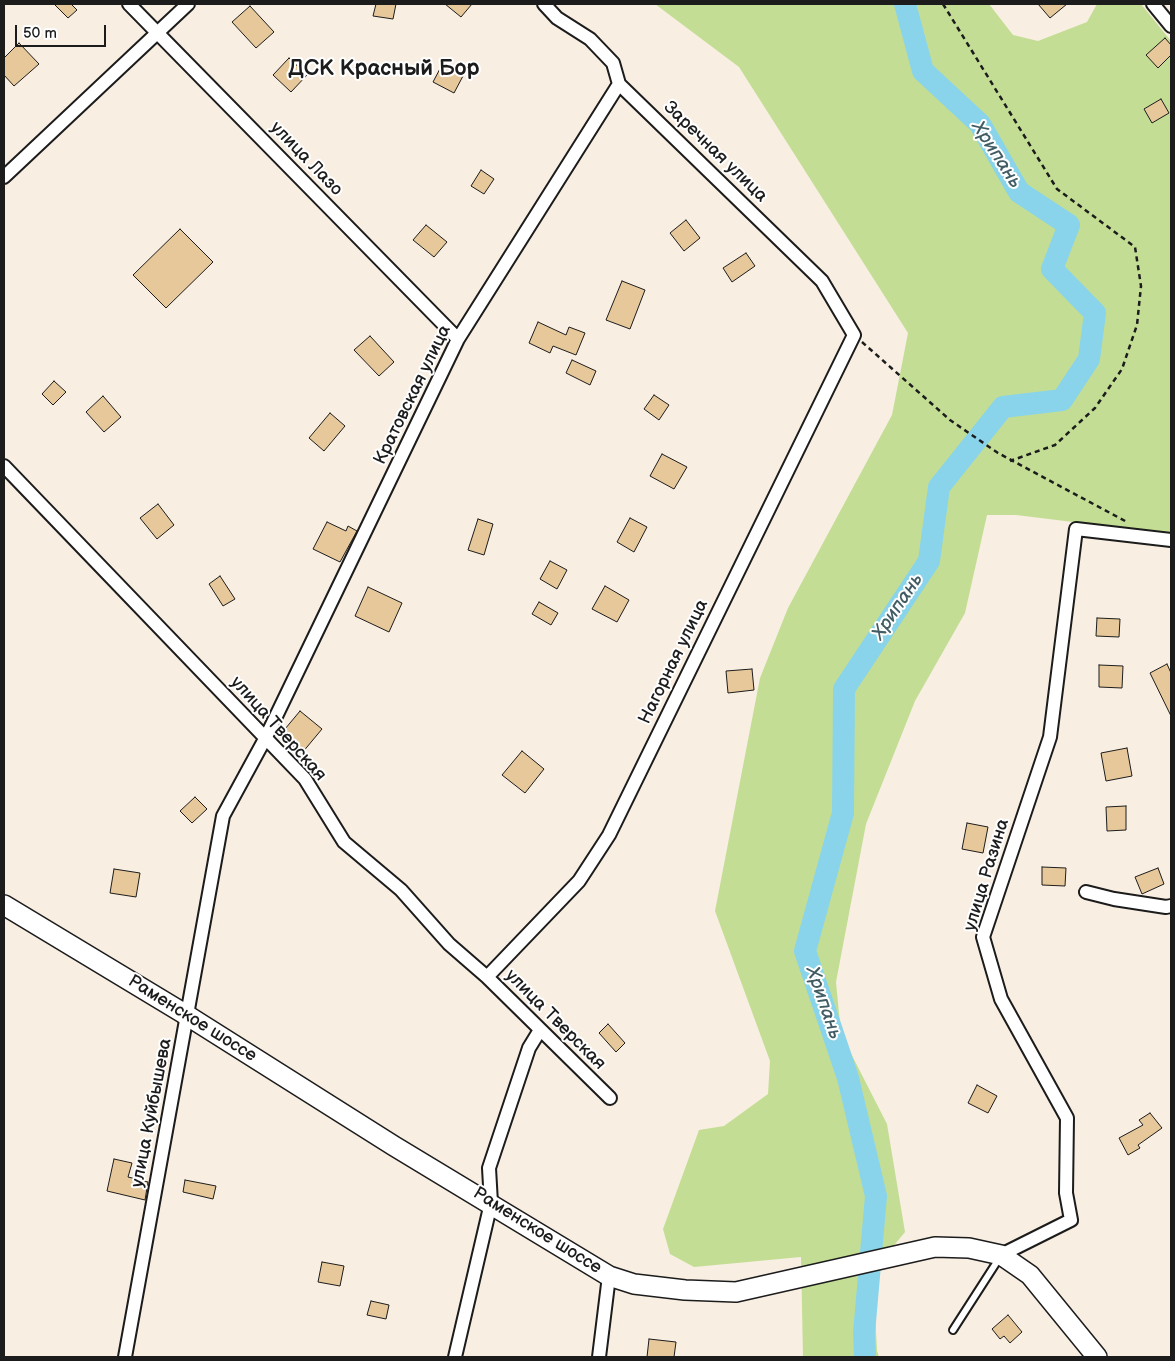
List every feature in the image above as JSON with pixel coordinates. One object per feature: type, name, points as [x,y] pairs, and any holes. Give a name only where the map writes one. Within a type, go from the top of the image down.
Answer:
[{"type":"main road","name":"Раменское шоссе","points":[[4,905],[188,1016],[394,1146],[609,1276],[643,1285],[685,1290],[736,1292],[935,1247],[969,1248],[1001,1255],[1030,1275],[1096,1357]]},
{"type":"street","name":"улица Лазо","points":[[129,4],[458,339]]},
{"type":"street","points":[[4,177],[188,4]]},
{"type":"street","name":"Заречная улица","points":[[544,4],[557,18],[590,39],[613,63],[619,84],[822,281],[854,335]]},
{"type":"street","points":[[1153,4],[1171,26]]},
{"type":"street","name":"Кратовская улица","points":[[266,737],[458,339],[619,84]]},
{"type":"street","name":"Нагорная улица","points":[[487,977],[579,881],[608,835],[854,335]]},
{"type":"street","name":"улица Тверская","points":[[4,466],[166,637],[266,737],[305,779],[344,842],[401,890],[448,944],[487,977],[610,1098]]},
{"type":"street","name":"улица Разина","points":[[1001,1255],[1071,1220],[1066,1193],[1067,1118],[1001,1000],[983,937],[1050,737],[1076,529],[1171,540]]},
{"type":"street","name":"улица Куйбышева","points":[[125,1357],[223,816],[266,737]]},
{"type":"street","points":[[1086,892],[1114,899],[1166,907],[1171,906]]},
{"type":"street","points":[[455,1357],[491,1203],[489,1168],[529,1048],[540,1030]]},
{"type":"street","points":[[599,1357],[609,1276]]},
{"type":"lane","points":[[953,1330],[1001,1255]]},
{"type":"path","points":[[943,4],[1057,189],[1135,247],[1141,286],[1137,325],[1122,368],[1095,408],[1055,445],[1010,460]]},
{"type":"path","points":[[854,335],[950,420],[1010,460],[1131,524]]},
{"type":"green space","points":[[655,4],[989,4],[1013,35],[1038,41],[1087,22],[1097,4],[1141,4],[1171,41],[1171,534],[1016,515],[987,515],[965,613],[915,701],[866,824],[836,982],[841,1034],[887,1124],[905,1232],[873,1271],[877,1351],[879,1357],[803,1357],[801,1257],[694,1267],[670,1254],[663,1229],[699,1130],[724,1126],[768,1094],[770,1061],[715,911],[760,678],[788,608],[892,415],[908,333],[739,67]]},
{"type":"building","points":[[54,4],[71,4],[77,10],[68,18]]},
{"type":"building","points":[[376,4],[396,4],[393,19],[373,16]]},
{"type":"building","points":[[445,4],[472,4],[461,17]]},
{"type":"building","points":[[1038,4],[1067,4],[1050,18]]},
{"type":"building","points":[[250,6],[274,32],[256,48],[232,22]]},
{"type":"building","points":[[1165,38],[1171,45],[1171,55],[1158,68],[1146,55]]},
{"type":"building","points":[[19,43],[39,64],[14,86],[4,75],[4,58]]},
{"type":"building","points":[[289,58],[307,75],[291,92],[273,75]]},
{"type":"building","points":[[442,65],[463,76],[454,93],[433,82]]},
{"type":"building","points":[[1161,99],[1169,113],[1152,123],[1144,109]]},
{"type":"building","points":[[481,170],[494,179],[484,194],[471,186]]},
{"type":"building","points":[[686,220],[700,238],[684,251],[670,233]]},
{"type":"building","points":[[426,225],[447,242],[434,257],[413,240]]},
{"type":"building","points":[[180,229],[213,262],[166,308],[133,275]]},
{"type":"building","points":[[746,253],[755,266],[732,282],[723,268]]},
{"type":"building","points":[[622,281],[645,290],[630,329],[606,320]]},
{"type":"building","points":[[538,322],[566,335],[569,327],[585,333],[576,355],[553,346],[550,353],[529,343]]},
{"type":"building","points":[[370,336],[394,362],[379,376],[354,350]]},
{"type":"building","points":[[572,360],[596,371],[590,385],[566,373]]},
{"type":"building","points":[[54,381],[66,392],[53,405],[42,394]]},
{"type":"building","points":[[654,395],[669,405],[659,420],[644,409]]},
{"type":"building","points":[[103,396],[121,417],[104,432],[86,412]]},
{"type":"building","points":[[330,413],[345,426],[324,451],[309,438]]},
{"type":"building","points":[[662,454],[687,467],[674,489],[650,476]]},
{"type":"building","points":[[158,504],[174,525],[157,539],[140,518]]},
{"type":"building","points":[[630,518],[647,527],[634,552],[617,542]]},
{"type":"building","points":[[478,519],[493,524],[484,555],[468,550]]},
{"type":"building","points":[[327,522],[346,531],[348,526],[357,531],[340,562],[313,549]]},
{"type":"building","points":[[550,561],[567,570],[557,589],[540,579]]},
{"type":"building","points":[[220,576],[235,599],[223,606],[209,584]]},
{"type":"building","points":[[605,586],[629,600],[617,622],[592,609]]},
{"type":"building","points":[[368,587],[402,603],[389,632],[355,616]]},
{"type":"building","points":[[539,602],[558,613],[551,625],[532,614]]},
{"type":"building","points":[[1097,618],[1120,619],[1119,637],[1096,636]]},
{"type":"building","points":[[1167,664],[1171,673],[1171,716],[1150,673]]},
{"type":"building","points":[[1099,665],[1123,666],[1122,688],[1099,687]]},
{"type":"building","points":[[752,669],[754,690],[728,693],[726,671]]},
{"type":"building","points":[[300,711],[322,729],[302,753],[280,735]]},
{"type":"building","points":[[1127,748],[1132,776],[1106,781],[1101,753]]},
{"type":"building","points":[[522,751],[544,769],[525,793],[502,775]]},
{"type":"building","points":[[195,797],[207,809],[192,823],[180,811]]},
{"type":"building","points":[[1126,806],[1126,830],[1107,831],[1106,807]]},
{"type":"building","points":[[967,823],[988,827],[983,853],[962,849]]},
{"type":"building","points":[[1042,867],[1066,868],[1065,886],[1042,885]]},
{"type":"building","points":[[1158,868],[1164,884],[1142,894],[1135,877]]},
{"type":"building","points":[[114,869],[140,873],[136,897],[110,893]]},
{"type":"building","points":[[608,1024],[625,1043],[616,1052],[599,1033]]},
{"type":"building","points":[[977,1085],[997,1096],[988,1113],[968,1103]]},
{"type":"building","points":[[1150,1113],[1162,1128],[1138,1145],[1140,1148],[1128,1155],[1119,1138],[1143,1125],[1139,1120]]},
{"type":"building","points":[[114,1159],[132,1163],[128,1177],[148,1182],[145,1200],[107,1191]]},
{"type":"building","points":[[185,1180],[216,1186],[213,1199],[183,1192]]},
{"type":"building","points":[[322,1262],[344,1266],[340,1286],[318,1282]]},
{"type":"building","points":[[371,1301],[389,1305],[386,1319],[367,1315]]},
{"type":"building","points":[[1008,1315],[1022,1332],[1010,1343],[1004,1336],[1000,1339],[992,1329]]},
{"type":"building","points":[[649,1339],[676,1342],[674,1357],[647,1357]]},
{"type":"waterway","name":"Хрипань","points":[[865,1357],[864,1333],[876,1196],[848,1078],[805,951],[843,813],[844,689],[929,561],[939,487],[1003,407],[1062,400],[1089,359],[1095,313],[1052,269],[1069,225],[1019,192],[980,124],[923,71],[905,4]]},
{"type":"district","name":"ДСК Красный Бор","points":[[384,69]]}]
